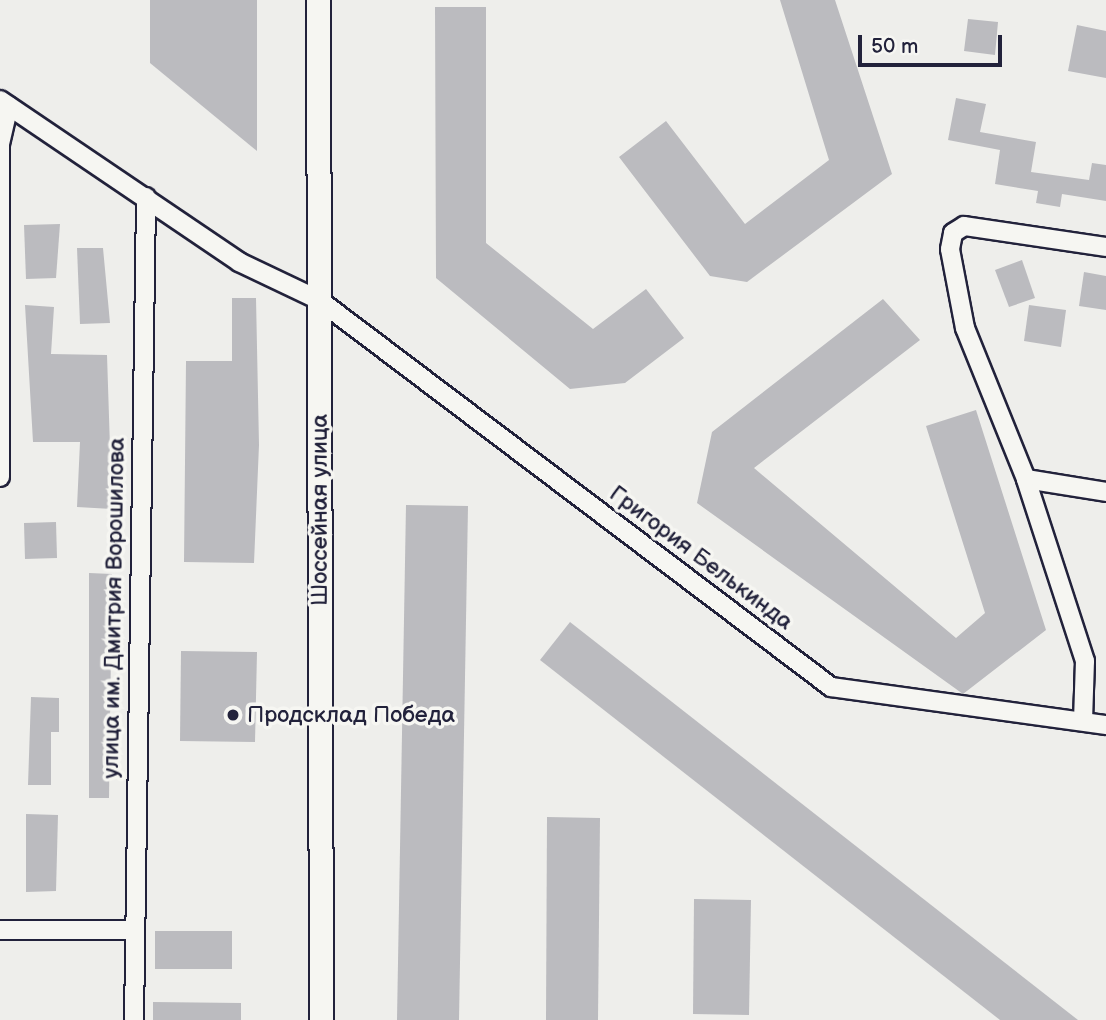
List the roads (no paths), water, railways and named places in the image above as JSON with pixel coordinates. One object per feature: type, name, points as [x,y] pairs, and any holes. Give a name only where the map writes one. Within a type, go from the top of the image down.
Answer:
[{"type":"street","name":"Шоссейная улица","points":[[318,0],[321,1020]]},
{"type":"street","name":"Григория Белькинда","points":[[5,103],[239,261],[319,300],[831,687],[1106,725]]},
{"type":"street","points":[[0,477],[0,144],[5,103]]},
{"type":"street","name":"улица им. Дмитрия Ворошилова","points":[[134,1020],[146,197]]},
{"type":"street","points":[[1083,720],[1085,660],[1026,479],[965,328],[950,248],[953,233],[964,226],[1106,247]]},
{"type":"street","points":[[1026,479],[1106,492]]},
{"type":"street","points":[[0,930],[135,930]]},
{"type":"place","name":"Продсклад Победа","points":[[233,715]]}]
